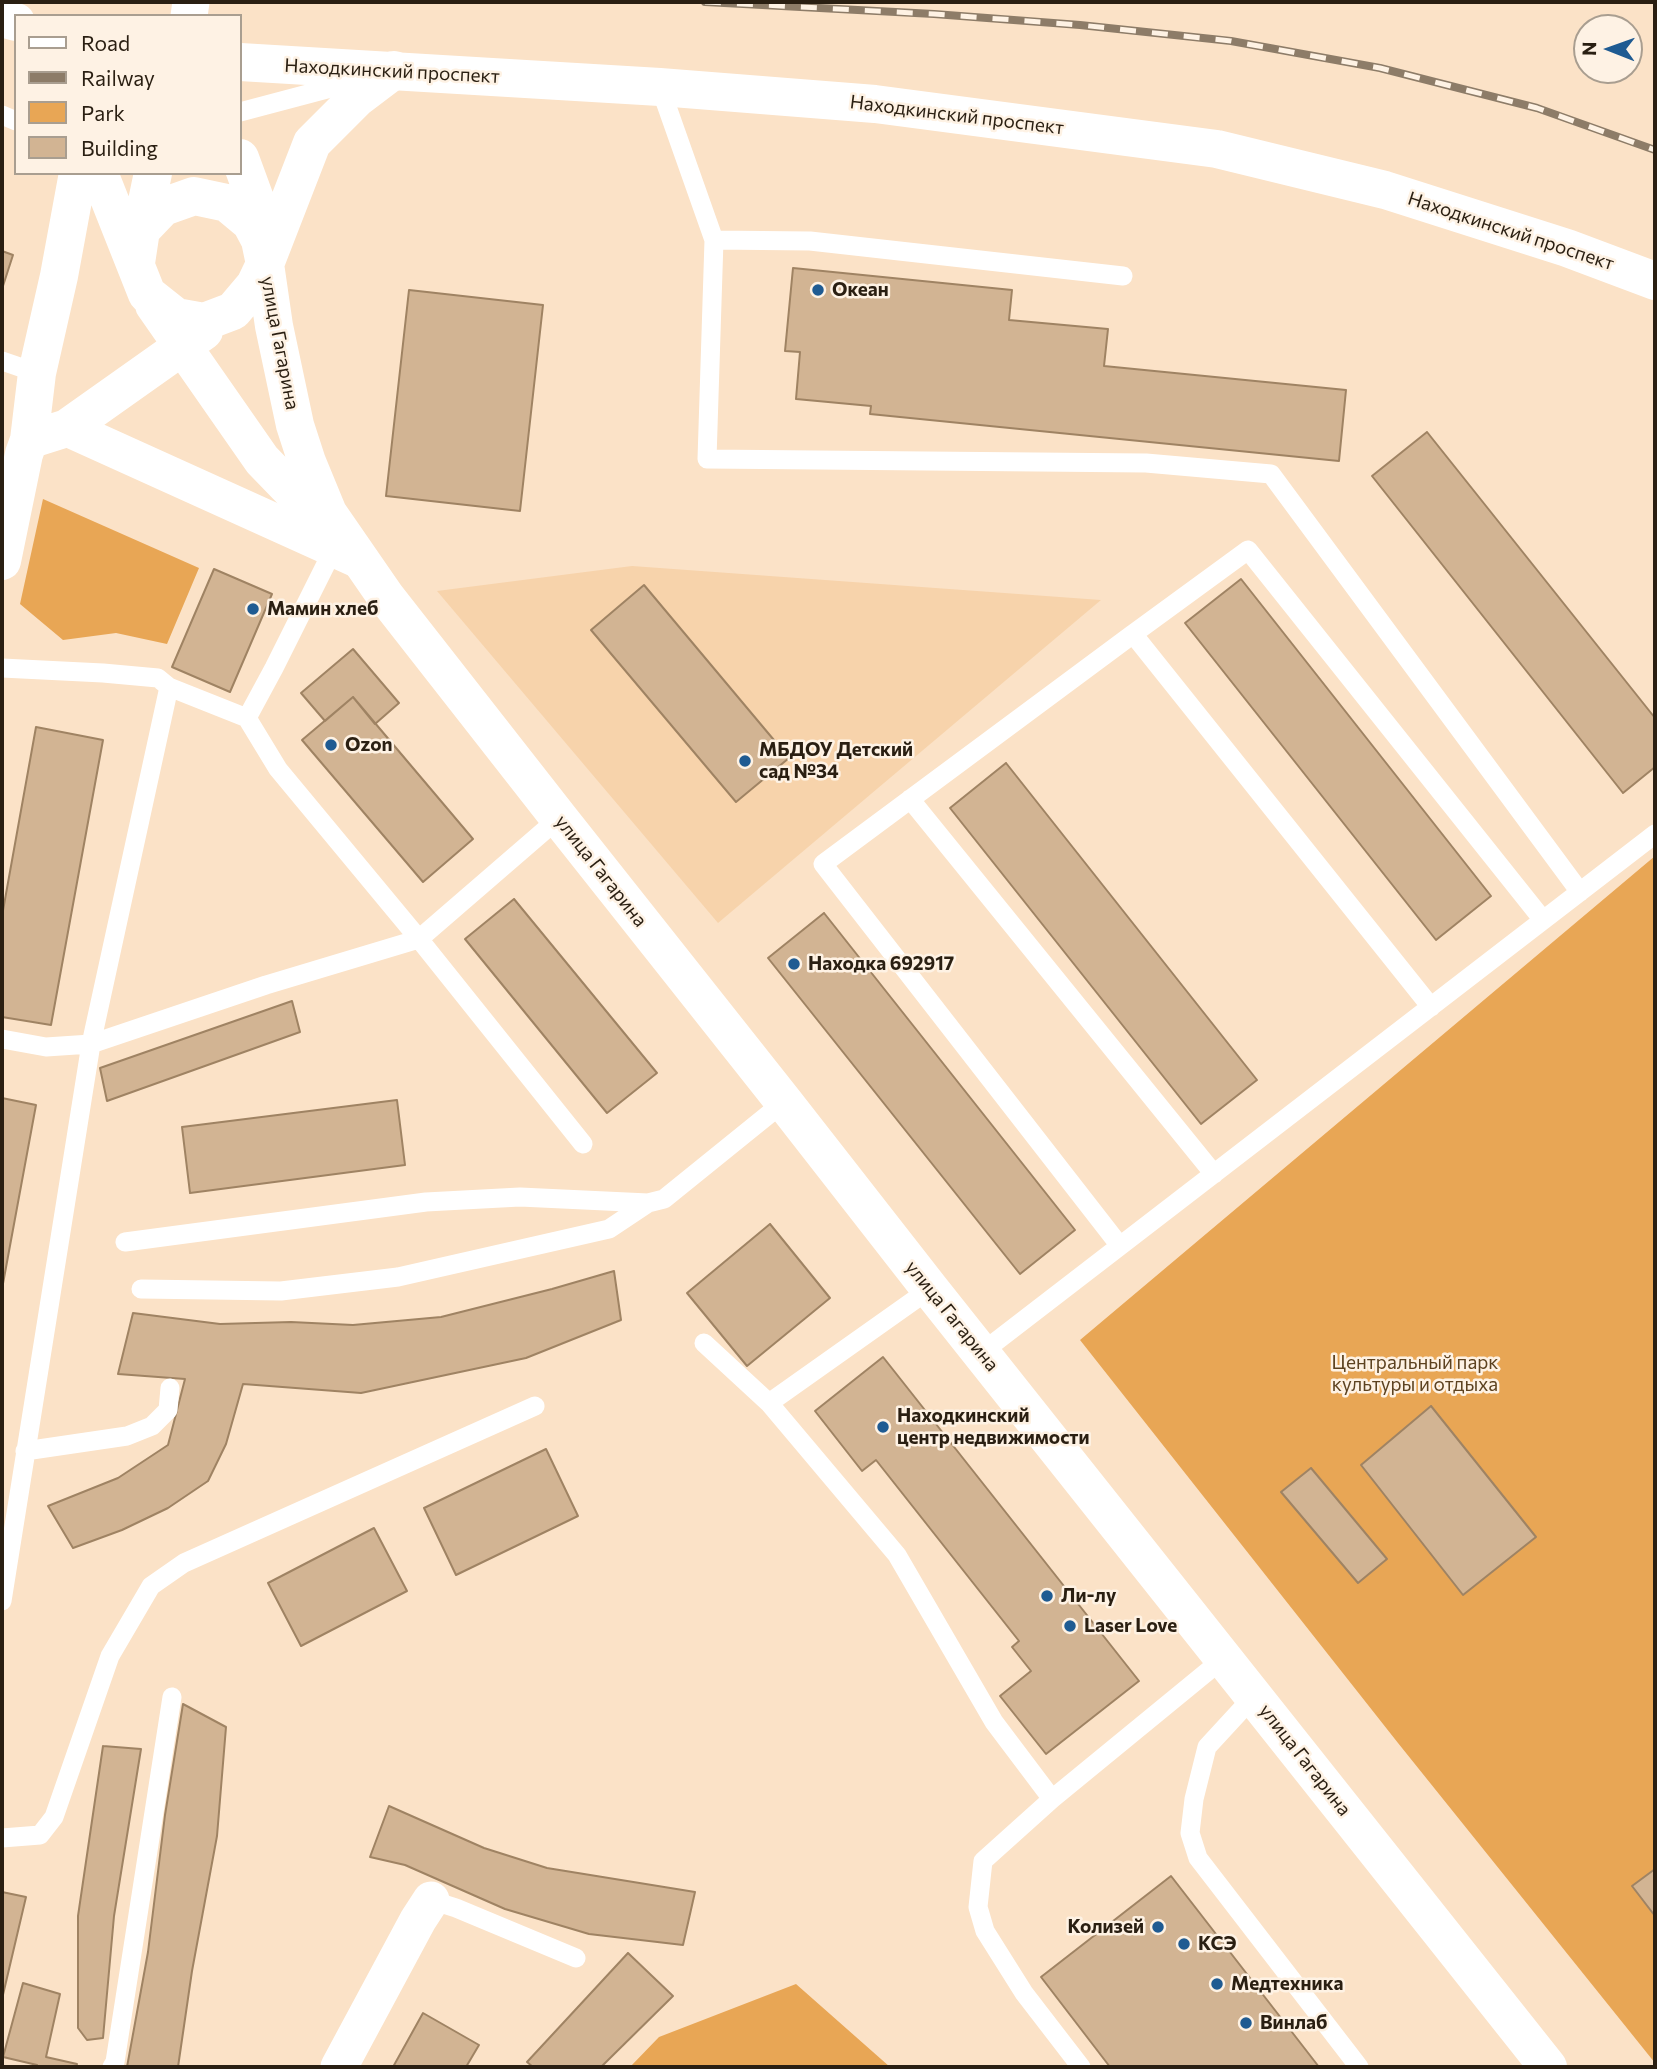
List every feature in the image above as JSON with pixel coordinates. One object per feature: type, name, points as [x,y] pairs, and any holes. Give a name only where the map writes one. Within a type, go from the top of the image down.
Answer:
[{"type":"main road","name":"Находкинский проспект","points":[[242,62],[660,87],[875,104],[1217,149],[1385,190],[1567,248],[1655,281]]},
{"type":"main road","name":"улица Гагарина","points":[[262,252],[312,143],[357,98],[394,70]]},
{"type":"main road","name":"улица Гагарина","points":[[242,163],[255,198],[274,326],[295,425],[307,463],[347,556]]},
{"type":"main road","points":[[2,561],[10,477],[29,440],[37,373],[60,276],[78,175]]},
{"type":"main road","name":"улица Гагарина","points":[[100,175],[183,344],[262,460],[386,597],[930,1289],[1549,2067]]},
{"type":"main road","points":[[153,175],[141,262],[176,317],[204,322],[233,312]]},
{"type":"main road","points":[[29,440],[67,428],[183,344],[233,312],[255,285],[262,252],[251,223],[227,203],[194,196],[163,207],[141,262]]},
{"type":"street","points":[[67,428],[347,556]]},
{"type":"street","points":[[339,2067],[431,1900]]},
{"type":"lane","points":[[242,111],[394,70]]},
{"type":"lane","points":[[660,87],[714,240],[707,459],[1146,463],[1271,474],[1580,892]]},
{"type":"lane","points":[[714,240],[810,242],[1123,276]]},
{"type":"lane","points":[[2,362],[37,373]]},
{"type":"lane","points":[[1119,1246],[823,864],[1248,550],[1543,920]]},
{"type":"lane","points":[[247,718],[274,668],[347,556]]},
{"type":"lane","points":[[1133,634],[1431,1007]]},
{"type":"lane","points":[[2,668],[158,678],[169,687],[247,718],[278,769],[419,939],[583,1144]]},
{"type":"lane","points":[[2,1601],[91,1044],[169,687]]},
{"type":"lane","points":[[911,799],[1214,1174]]},
{"type":"lane","points":[[2,1039],[46,1047],[91,1044],[266,985],[419,939],[559,818]]},
{"type":"lane","points":[[981,1353],[1655,834]]},
{"type":"lane","points":[[125,1242],[426,1202],[520,1197],[648,1203],[664,1199],[784,1101]]},
{"type":"lane","points":[[141,1289],[281,1291],[398,1277],[610,1229],[648,1203]]},
{"type":"lane","points":[[769,1402],[930,1289]]},
{"type":"lane","points":[[704,1343],[769,1402],[897,1555],[994,1722],[1052,1799]]},
{"type":"lane","points":[[25,1451],[127,1436],[152,1426],[167,1410],[170,1388]]},
{"type":"lane","points":[[2,1838],[40,1835],[54,1817],[110,1656],[151,1586],[184,1563],[535,1406]]},
{"type":"lane","points":[[1082,2067],[1024,1993],[985,1931],[978,1907],[983,1861],[1052,1799],[1224,1658]]},
{"type":"lane","points":[[1254,1696],[1207,1747],[1194,1800],[1190,1833],[1198,1858],[1359,2067]]},
{"type":"lane","points":[[113,2067],[172,1698]]},
{"type":"lane","points":[[431,1900],[576,1958]]},
{"type":"shaded area","name":"МБДОУ Детский сад №34","points":[[632,566],[1101,600],[718,923],[437,591]]},
{"type":"green space","points":[[43,499],[199,568],[167,644],[116,633],[63,640],[20,604]]},
{"type":"green space","name":"Центральный парк культуры и отдыха","points":[[1655,856],[1655,2063],[1080,1340]]},
{"type":"green space","points":[[796,1984],[890,2067],[630,2067],[659,2037]]},
{"type":"building","points":[[2,251],[13,255],[2,289]]},
{"type":"building","points":[[793,268],[1012,290],[1009,320],[1108,329],[1104,366],[1346,390],[1339,461],[870,414],[871,406],[796,399],[800,352],[785,351]]},
{"type":"building","points":[[409,290],[543,305],[520,511],[386,496]]},
{"type":"building","points":[[1427,432],[1655,718],[1655,767],[1623,793],[1372,476]]},
{"type":"building","points":[[214,569],[272,594],[230,692],[172,667]]},
{"type":"building","points":[[1241,579],[1491,896],[1436,940],[1185,623]]},
{"type":"building","points":[[644,585],[789,758],[736,802],[591,630]]},
{"type":"building","points":[[353,649],[399,703],[375,724],[353,697],[325,721],[301,693]]},
{"type":"building","points":[[353,697],[473,839],[423,882],[302,740]]},
{"type":"building","points":[[36,727],[103,740],[51,1025],[2,1017],[2,916]]},
{"type":"building","points":[[1006,763],[1257,1080],[1201,1124],[950,808]]},
{"type":"building","points":[[514,899],[657,1073],[607,1113],[465,939]]},
{"type":"building","points":[[824,913],[1075,1230],[1020,1274],[768,958]]},
{"type":"building","points":[[292,1001],[300,1032],[107,1101],[100,1068]]},
{"type":"building","points":[[2,1098],[36,1105],[2,1289]]},
{"type":"building","points":[[397,1100],[405,1165],[190,1193],[182,1127]]},
{"type":"building","points":[[770,1224],[830,1298],[747,1366],[687,1293]]},
{"type":"building","points":[[614,1271],[621,1320],[526,1358],[361,1393],[243,1384],[226,1444],[208,1481],[168,1508],[122,1530],[73,1548],[48,1506],[118,1478],[168,1445],[185,1379],[118,1374],[133,1313],[220,1324],[291,1322],[353,1325],[441,1317]]},
{"type":"building","points":[[883,1357],[1139,1681],[1046,1754],[1000,1696],[1031,1671],[1012,1647],[1019,1641],[876,1460],[862,1471],[815,1411]]},
{"type":"building","points":[[1431,1406],[1536,1537],[1463,1595],[1361,1465]]},
{"type":"building","points":[[546,1449],[578,1516],[456,1575],[424,1508]]},
{"type":"building","points":[[1311,1468],[1387,1559],[1358,1583],[1281,1492]]},
{"type":"building","points":[[374,1528],[407,1591],[301,1646],[268,1583]]},
{"type":"building","points":[[183,1704],[226,1727],[217,1836],[192,1971],[178,2067],[127,2067],[148,1952],[165,1815]]},
{"type":"building","points":[[103,1746],[141,1749],[114,1916],[103,2038],[87,2040],[78,2028],[78,1916]]},
{"type":"building","points":[[389,1806],[484,1848],[547,1868],[695,1892],[683,1945],[589,1934],[505,1909],[405,1865],[370,1857]]},
{"type":"building","points":[[1655,1869],[1655,1916],[1632,1886]]},
{"type":"building","name":"Колизей","points":[[1171,1876],[1319,2067],[1110,2067],[1041,1977]]},
{"type":"building","points":[[2,1892],[26,1897],[2,1999]]},
{"type":"building","points":[[628,1953],[673,1996],[601,2067],[533,2067],[527,2062]]},
{"type":"building","points":[[23,1983],[60,1994],[46,2057],[77,2064],[76,2067],[36,2067],[37,2065],[3,2057]]},
{"type":"building","points":[[423,2013],[479,2045],[466,2067],[393,2067]]},
{"type":"railway","points":[[705,2],[934,14],[1080,25],[1231,41],[1380,68],[1537,108],[1655,150]]},
{"type":"place","name":"Океан","points":[[818,290]]},
{"type":"place","name":"Мамин хлеб","points":[[253,609]]},
{"type":"place","name":"Ozon","points":[[331,745]]},
{"type":"place","name":"МБДОУ Детский сад №34","points":[[745,761]]},
{"type":"place","name":"Находка 692917","points":[[794,964]]},
{"type":"place","name":"Находкинский центр недвижимости","points":[[883,1427]]},
{"type":"place","name":"Ли-лу","points":[[1047,1596]]},
{"type":"place","name":"Laser Love","points":[[1070,1626]]},
{"type":"place","name":"Колизей","points":[[1158,1927]]},
{"type":"place","name":"КСЭ","points":[[1184,1944]]},
{"type":"place","name":"Медтехника","points":[[1217,1984]]},
{"type":"place","name":"Винлаб","points":[[1246,2023]]}]
